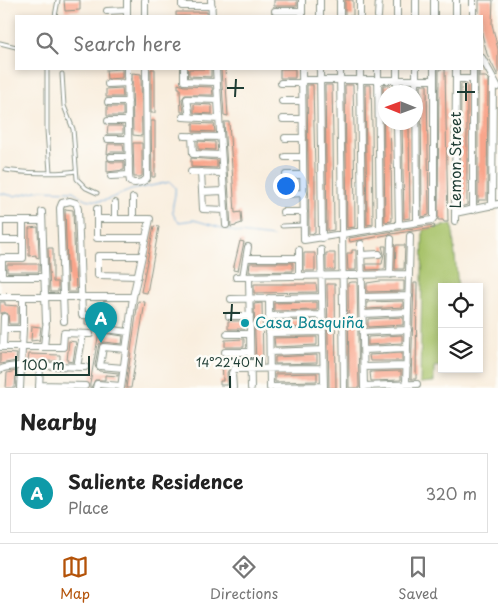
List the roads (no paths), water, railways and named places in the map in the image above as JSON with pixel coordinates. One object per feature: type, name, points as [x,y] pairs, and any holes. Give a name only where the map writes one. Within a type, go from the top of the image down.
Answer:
[{"type":"street","points":[[107,11],[127,13],[127,0]]},
{"type":"street","points":[[145,0],[146,15]]},
{"type":"street","points":[[182,0],[182,6],[212,3]]},
{"type":"street","points":[[275,11],[302,14],[302,0]]},
{"type":"street","points":[[320,0],[320,15]]},
{"type":"street","points":[[340,0],[340,15]]},
{"type":"street","points":[[360,0],[360,15]]},
{"type":"street","points":[[378,0],[378,15]]},
{"type":"street","points":[[397,0],[397,15]]},
{"type":"street","points":[[416,0],[416,15]]},
{"type":"street","points":[[434,0],[434,15]]},
{"type":"street","points":[[456,0],[456,15]]},
{"type":"street","points":[[473,0],[473,15]]},
{"type":"street","points":[[483,60],[498,87]]},
{"type":"street","points":[[128,70],[128,157],[130,183],[144,181],[147,178],[146,70]]},
{"type":"street","points":[[184,70],[184,81],[216,82]]},
{"type":"street","points":[[216,70],[226,225]]},
{"type":"street","points":[[302,70],[304,240],[432,220],[435,213],[434,70]]},
{"type":"street","points":[[320,70],[322,238]]},
{"type":"street","points":[[340,70],[344,388]]},
{"type":"street","points":[[360,70],[362,231]]},
{"type":"street","points":[[378,70],[380,228]]},
{"type":"street","points":[[396,70],[396,85]]},
{"type":"street","points":[[416,70],[417,222]]},
{"type":"street","name":"Lemon Street","points":[[455,221],[456,70]]},
{"type":"street","points":[[473,70],[473,210]]},
{"type":"street","points":[[456,79],[473,79]]},
{"type":"street","points":[[281,83],[320,80],[434,80]]},
{"type":"street","points":[[456,213],[495,205],[493,80]]},
{"type":"street","points":[[108,84],[128,84]]},
{"type":"street","points":[[218,100],[187,99],[186,117],[219,119]]},
{"type":"street","points":[[282,101],[302,101]]},
{"type":"street","points":[[108,102],[128,102]]},
{"type":"street","points":[[283,120],[302,119]]},
{"type":"street","points":[[108,121],[128,121]]},
{"type":"street","points":[[397,130],[399,225]]},
{"type":"street","points":[[184,136],[220,137]]},
{"type":"street","points":[[192,136],[193,154],[221,156]]},
{"type":"street","points":[[285,138],[303,138]]},
{"type":"street","points":[[108,139],[128,139]]},
{"type":"street","points":[[110,157],[128,157]]},
{"type":"street","points":[[285,157],[303,157]]},
{"type":"street","points":[[191,172],[222,173]]},
{"type":"street","points":[[202,172],[203,209],[210,212],[225,210]]},
{"type":"street","points":[[286,175],[303,175]]},
{"type":"street","points":[[111,176],[129,176]]},
{"type":"street","points":[[202,192],[223,191]]},
{"type":"street","points":[[284,194],[304,194]]},
{"type":"street","points":[[133,198],[133,219]]},
{"type":"street","points":[[64,321],[60,208],[62,203],[70,201],[76,203],[78,209],[82,315],[109,316],[106,329],[128,332]]},
{"type":"street","points":[[115,203],[115,219]]},
{"type":"street","points":[[97,209],[97,238],[146,238]]},
{"type":"street","points":[[42,212],[46,324],[44,347]]},
{"type":"street","points":[[283,212],[304,212]]},
{"type":"street","points":[[96,388],[97,384],[121,387],[133,297],[150,219],[97,219]]},
{"type":"street","points":[[0,221],[42,221]]},
{"type":"street","points":[[23,221],[23,258],[2,258],[2,277],[44,277]]},
{"type":"street","points":[[0,225],[0,240],[23,240]]},
{"type":"street","points":[[406,384],[410,236]]},
{"type":"street","points":[[390,275],[391,239]]},
{"type":"street","points":[[361,244],[364,387],[417,384]]},
{"type":"street","points":[[248,247],[242,277],[250,298],[251,388]]},
{"type":"street","points":[[299,250],[299,276]]},
{"type":"street","points":[[269,298],[270,387],[324,387],[321,250]]},
{"type":"street","points":[[361,255],[379,254]]},
{"type":"street","points":[[138,276],[98,275],[98,256],[142,256]]},
{"type":"street","points":[[246,258],[299,258]]},
{"type":"street","points":[[242,277],[409,274]]},
{"type":"street","points":[[362,297],[409,296]]},
{"type":"street","points":[[0,297],[133,297]]},
{"type":"street","points":[[20,388],[23,297]]},
{"type":"street","points":[[231,299],[322,297]]},
{"type":"street","points":[[363,314],[408,312]]},
{"type":"street","points":[[269,316],[322,314]]},
{"type":"street","points":[[229,316],[250,316]]},
{"type":"street","points":[[4,317],[2,347],[63,347],[64,333],[90,334]]},
{"type":"street","points":[[4,329],[23,329]]},
{"type":"street","points":[[363,332],[408,330]]},
{"type":"street","points":[[269,333],[322,332]]},
{"type":"street","points":[[77,367],[83,334]]},
{"type":"street","points":[[227,334],[250,334]]},
{"type":"street","points":[[124,368],[100,366],[104,348],[126,349]]},
{"type":"street","points":[[364,350],[407,348]]},
{"type":"street","points":[[270,352],[323,350]]},
{"type":"street","points":[[225,352],[250,352]]},
{"type":"street","points":[[0,370],[6,367],[20,366],[85,367]]},
{"type":"street","points":[[40,366],[39,387],[85,386]]},
{"type":"street","points":[[364,367],[407,366]]},
{"type":"street","points":[[233,388],[233,371],[237,369],[323,368]]},
{"type":"lane","points":[[55,15],[58,0]]},
{"type":"lane","points":[[0,43],[15,47]]},
{"type":"lane","points":[[47,70],[47,130],[50,172]]},
{"type":"lane","points":[[62,74],[64,106],[73,129],[77,179],[80,184],[97,193]]},
{"type":"lane","points":[[6,170],[16,172],[67,173],[76,171]]},
{"type":"lane","points":[[282,226],[304,225]]},
{"type":"waterway","points":[[0,193],[14,196],[40,190],[73,191],[85,199],[99,201],[131,190],[170,182],[175,187],[173,214],[179,222],[194,220],[239,233],[273,237]]},
{"type":"place","name":"Casa Basquiña","points":[[245,323]]},
{"type":"place","name":"Saliente Residence","points":[[101,343]]}]
